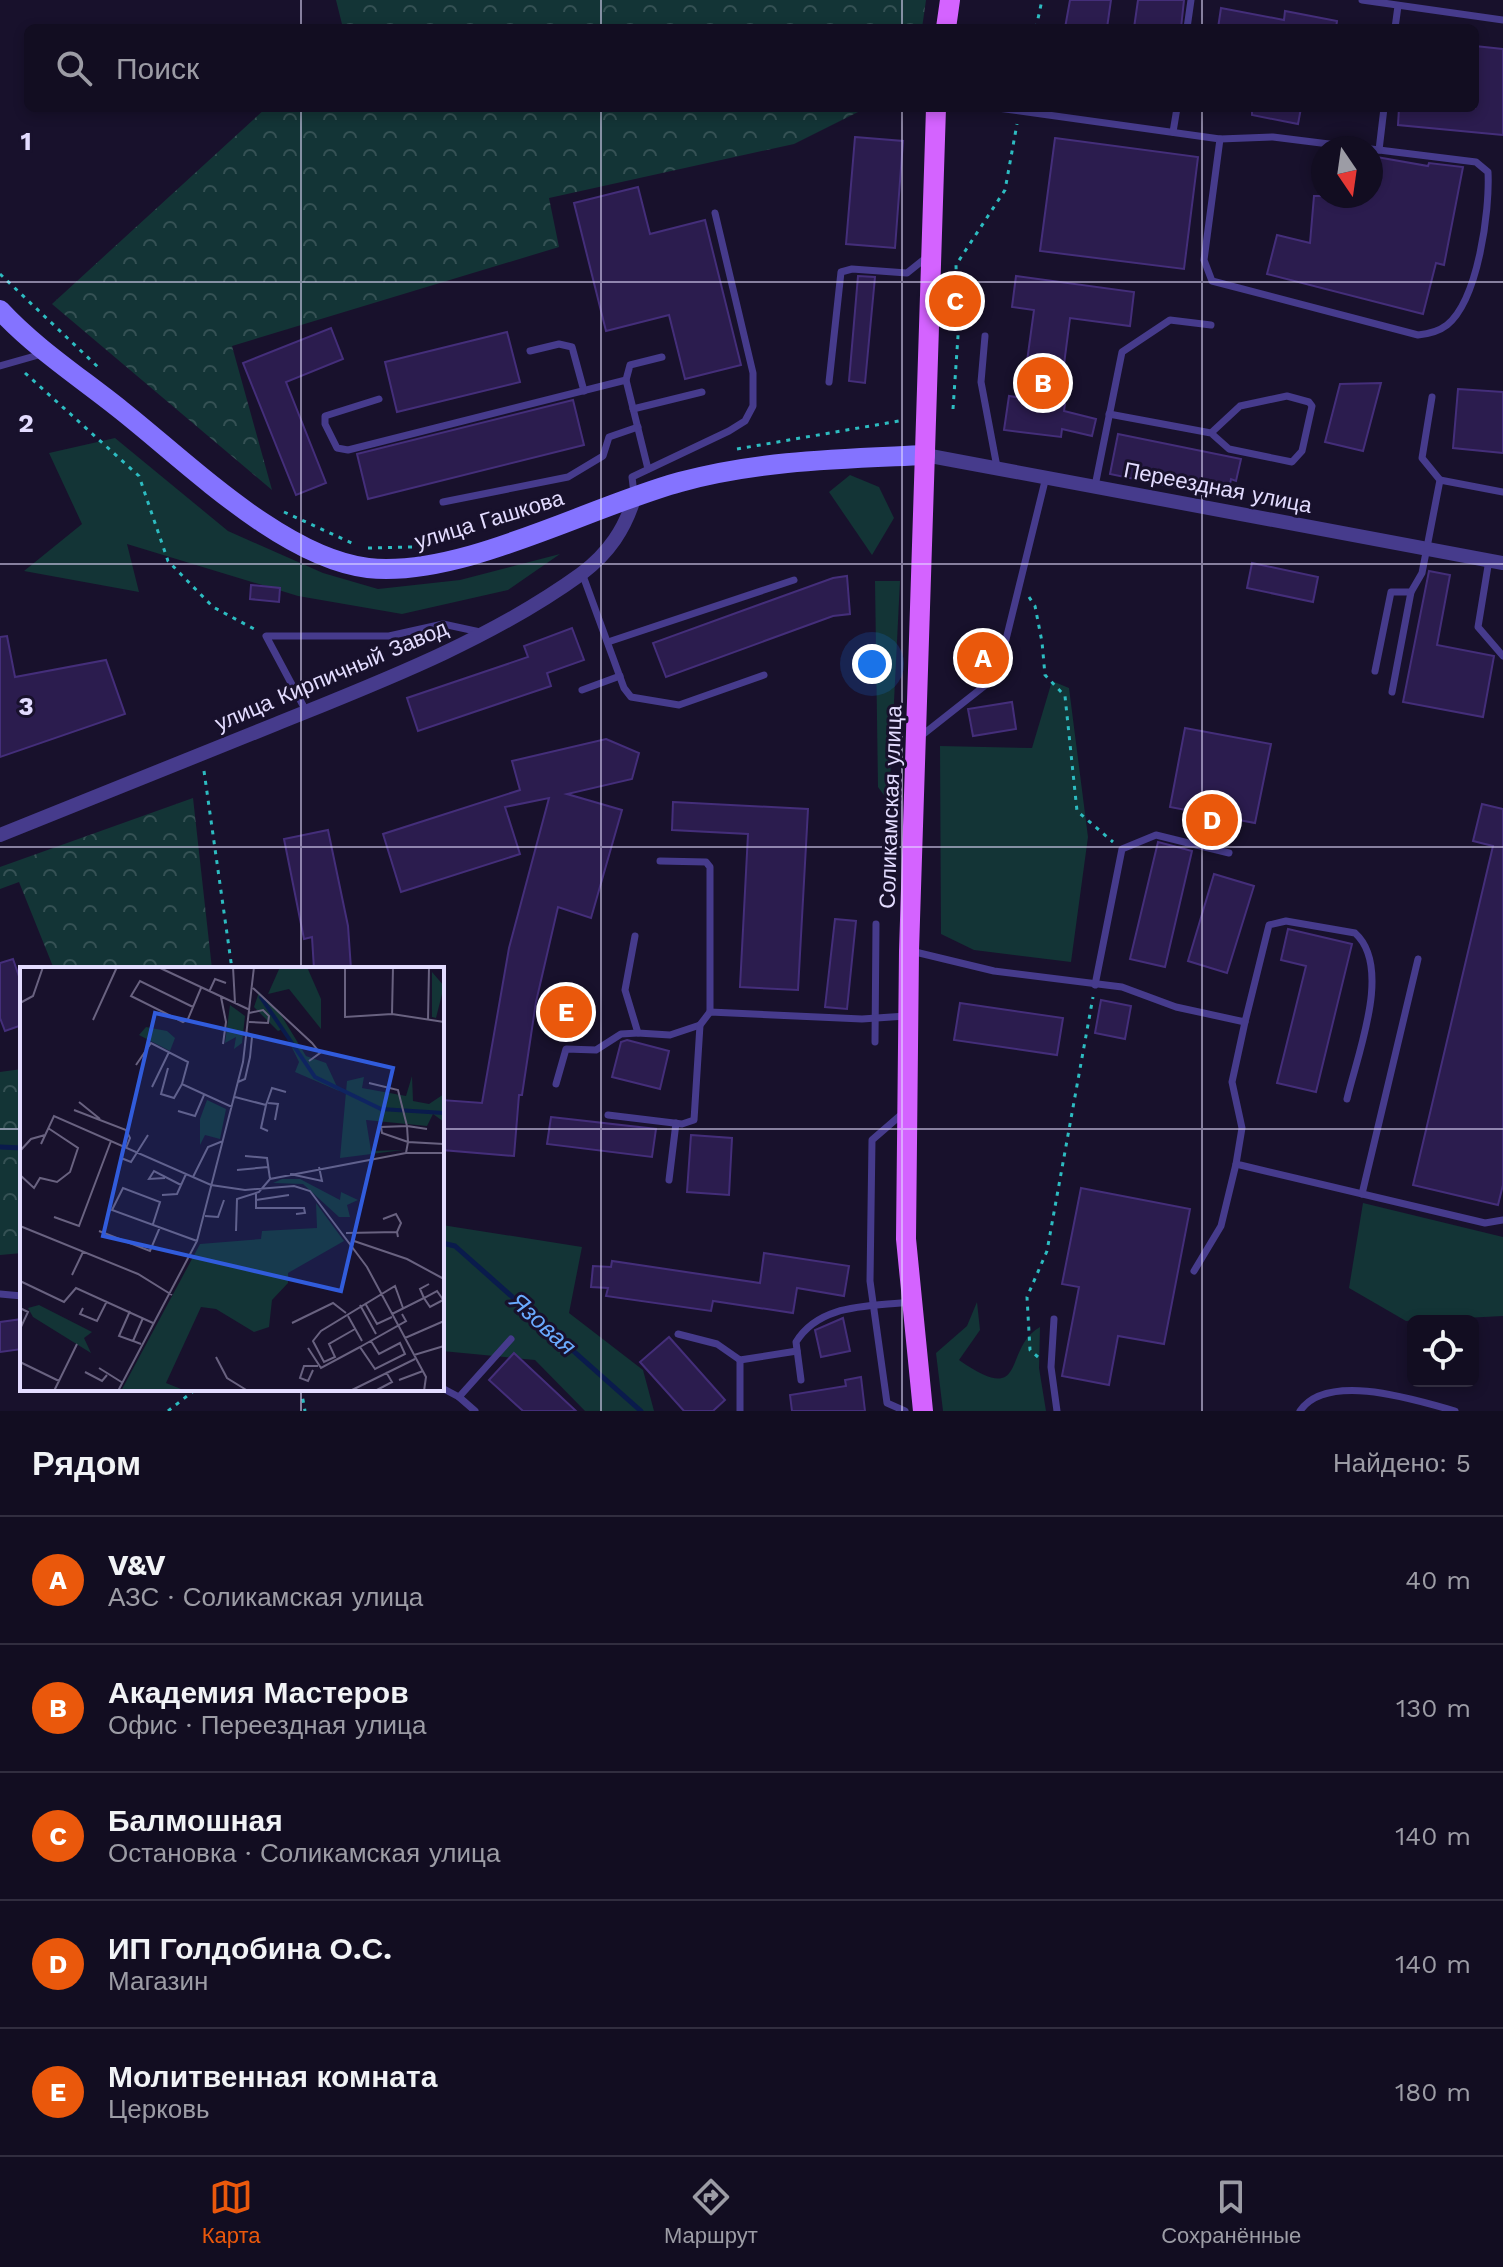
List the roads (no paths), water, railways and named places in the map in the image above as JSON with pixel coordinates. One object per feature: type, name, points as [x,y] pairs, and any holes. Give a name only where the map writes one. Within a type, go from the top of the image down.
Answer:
[{"type":"main road","points":[[947,24],[950,0]]},
{"type":"main road","name":"Соликамская улица","points":[[923,1411],[906,1239],[907,1111],[909,951],[936,112]]},
{"type":"street","name":"улица Гашкова","points":[[2,315],[265,524],[323,557],[369,568],[428,567],[539,532],[635,496],[764,463],[925,455]]},
{"type":"street","name":"Переездная улица","points":[[925,455],[1496,562]]},
{"type":"street","name":"улица Кирпичный Завод","points":[[0,835],[421,664],[582,573],[626,526],[635,496]]},
{"type":"lane","points":[[1188,24],[1191,0]]},
{"type":"lane","points":[[1362,0],[1503,20]]},
{"type":"lane","points":[[1396,24],[1398,6]]},
{"type":"lane","points":[[1026,112],[1220,139],[1273,137],[1311,142]]},
{"type":"lane","points":[[1173,132],[1176,112]]},
{"type":"lane","points":[[1378,136],[1383,112]]},
{"type":"lane","points":[[1220,139],[1204,260],[1212,281],[1418,335],[1434,333],[1454,317],[1476,274],[1488,172],[1476,162],[1383,151]]},
{"type":"lane","points":[[635,496],[632,477],[729,431],[745,421],[753,406],[753,373],[715,213]]},
{"type":"lane","points":[[829,382],[841,272],[852,269],[907,273],[932,252]]},
{"type":"lane","points":[[1095,486],[1119,362],[1130,345],[1170,320],[1211,325]]},
{"type":"lane","points":[[985,336],[981,382],[997,467]]},
{"type":"lane","points":[[530,351],[566,343],[572,347],[584,391]]},
{"type":"lane","points":[[0,377],[0,366],[48,352]]},
{"type":"lane","points":[[648,469],[626,380],[630,365],[662,357]]},
{"type":"lane","points":[[379,399],[325,416],[325,424],[337,448],[348,450],[626,380]]},
{"type":"lane","points":[[633,409],[702,392]]},
{"type":"lane","points":[[1109,414],[1211,433],[1229,449],[1292,462],[1302,451],[1312,406],[1309,402],[1287,396],[1240,406],[1211,433]]},
{"type":"lane","points":[[1432,397],[1422,458],[1440,480],[1503,492]]},
{"type":"lane","points":[[443,502],[568,477],[603,456],[609,437],[638,427]]},
{"type":"lane","points":[[916,740],[997,676],[1046,477]]},
{"type":"lane","points":[[1392,692],[1411,592],[1422,573],[1440,480]]},
{"type":"lane","points":[[1496,562],[1478,627],[1503,656]]},
{"type":"lane","points":[[582,573],[620,676],[631,697],[679,705],[764,675]]},
{"type":"lane","points":[[608,642],[794,580]]},
{"type":"lane","points":[[1375,671],[1391,592],[1411,592]]},
{"type":"lane","points":[[307,712],[266,636],[389,636],[443,624],[480,632]]},
{"type":"lane","points":[[582,690],[620,676]]},
{"type":"lane","points":[[1095,985],[1122,849],[1156,835],[1229,853]]},
{"type":"lane","points":[[608,1115],[676,1123],[694,1120],[700,1025],[710,1012],[710,867],[706,862],[660,861]]},
{"type":"lane","points":[[1194,1271],[1221,1226],[1236,1164],[1242,1128],[1232,1082],[1269,925],[1286,921],[1355,933],[1363,940],[1375,981],[1347,1099]]},
{"type":"lane","points":[[875,1042],[876,924]]},
{"type":"lane","points":[[635,936],[625,990],[638,1033]]},
{"type":"lane","points":[[909,951],[994,971],[1122,987],[1176,1007],[1245,1022]]},
{"type":"lane","points":[[1362,1194],[1418,959]]},
{"type":"lane","points":[[710,1012],[862,1019],[908,1016]]},
{"type":"lane","points":[[556,1084],[566,1049],[596,1050],[621,1034],[670,1035],[700,1025]]},
{"type":"lane","points":[[905,1411],[887,1403],[876,1306],[870,1281],[872,1140],[907,1111]]},
{"type":"lane","points":[[669,1180],[676,1123]]},
{"type":"lane","points":[[1236,1164],[1485,1223],[1503,1220]]},
{"type":"lane","points":[[0,1294],[20,1296]]},
{"type":"lane","points":[[801,1380],[797,1339],[818,1317],[912,1302]]},
{"type":"lane","points":[[1054,1319],[1051,1367],[1057,1411]]},
{"type":"lane","points":[[678,1334],[717,1344],[740,1360],[797,1351]]},
{"type":"lane","points":[[459,1397],[511,1339]]},
{"type":"lane","points":[[740,1360],[740,1411]]},
{"type":"lane","points":[[444,1389],[475,1411]]},
{"type":"lane","points":[[1300,1411],[1322,1392],[1344,1389],[1455,1411]]},
{"type":"waterway","name":"Язовая","points":[[0,1147],[20,1148]]},
{"type":"waterway","name":"Язовая","points":[[444,1243],[455,1246],[641,1411]]},
{"type":"place","name":"Балмошная","points":[[955,301]]},
{"type":"place","name":"Академия Мастеров","points":[[1043,383]]},
{"type":"place","name":"V&V","points":[[983,658]]},
{"type":"place","name":"ИП Голдобина О.С.","points":[[1212,820]]},
{"type":"place","name":"Молитвенная комната","points":[[566,1012]]}]
